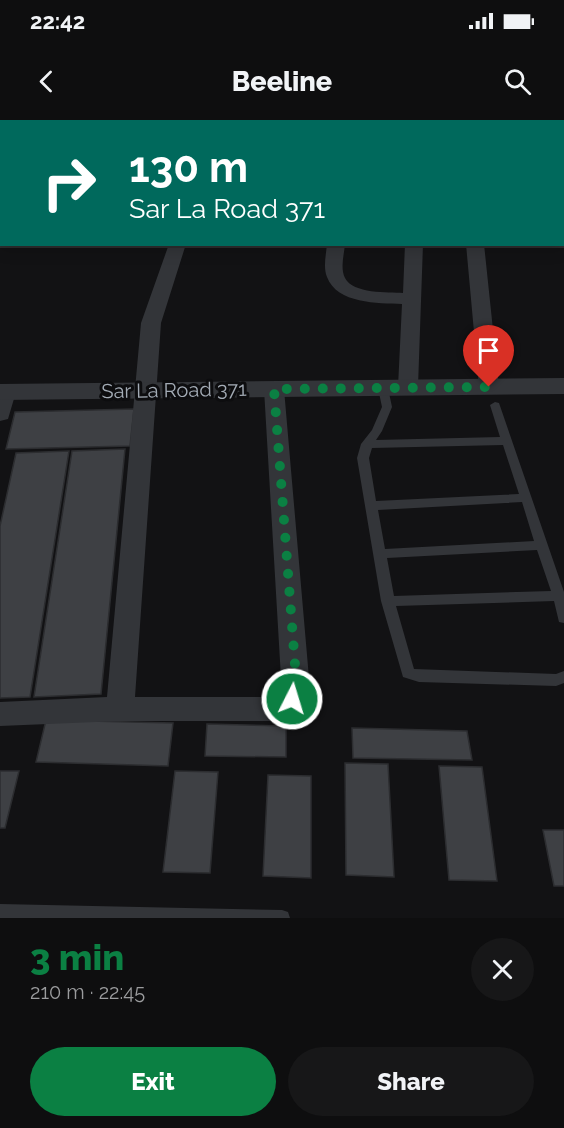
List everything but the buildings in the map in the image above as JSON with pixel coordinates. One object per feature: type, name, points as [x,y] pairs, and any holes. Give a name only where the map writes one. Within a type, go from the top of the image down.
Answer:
[{"type":"street","points":[[120,709],[151,323],[177,246]]},
{"type":"street","points":[[336,246],[336,279],[341,287],[367,295],[412,299]]},
{"type":"street","points":[[396,388],[412,299],[414,246]]},
{"type":"street","points":[[475,246],[492,396]]},
{"type":"street","name":"Sar La Road 371","points":[[2,399],[146,390],[396,388],[492,396],[564,386]]},
{"type":"street","points":[[0,714],[120,709],[274,709],[292,699],[296,678],[274,389]]},
{"type":"lane","points":[[396,388],[377,431],[367,444],[363,458],[388,601],[406,670],[412,675],[556,680],[564,677]]},
{"type":"lane","points":[[492,396],[559,596],[564,618]]},
{"type":"lane","points":[[367,444],[507,441]]},
{"type":"lane","points":[[370,506],[526,498]]},
{"type":"lane","points":[[379,554],[542,545]]},
{"type":"lane","points":[[388,601],[559,596]]},
{"type":"lane","points":[[0,912],[282,918]]},
{"type":"route","points":[[292,699],[296,678],[274,389],[489,387]]}]
